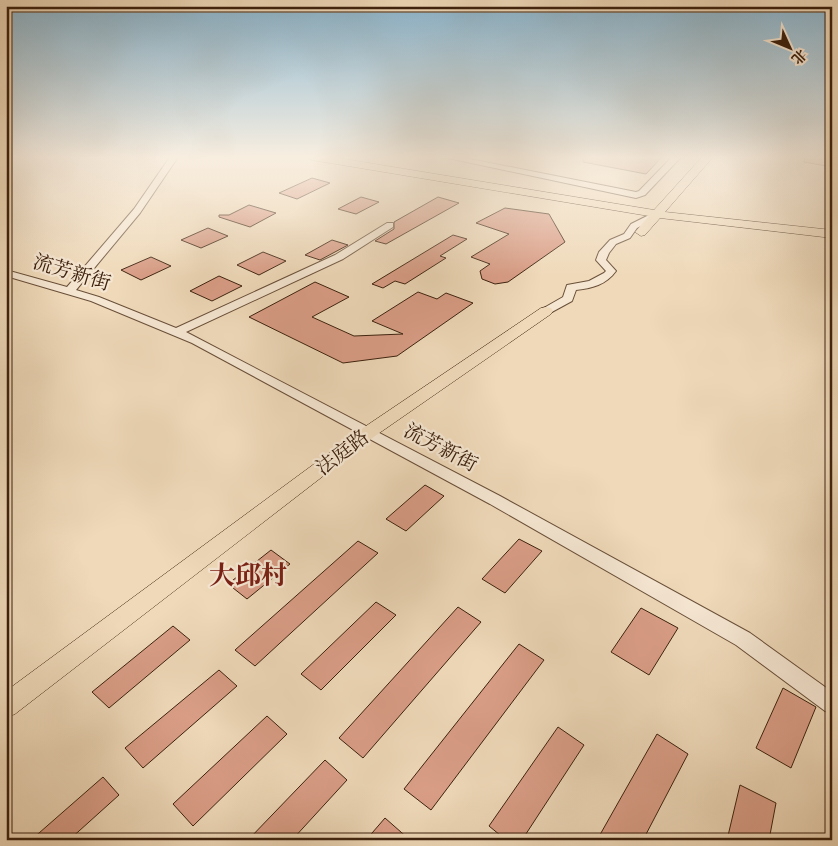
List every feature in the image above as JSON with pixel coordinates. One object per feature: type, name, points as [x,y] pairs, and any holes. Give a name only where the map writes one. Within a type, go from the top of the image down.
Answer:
[{"type":"main road","points":[[551,196],[657,214],[832,234]]},
{"type":"main road","points":[[641,232],[673,196]]},
{"type":"main road","name":"法庭路","points":[[6,706],[369,432],[546,311]]},
{"type":"street","points":[[69,292],[146,196]]},
{"type":"street","name":"法庭路","points":[[546,311],[568,299],[571,287],[588,286],[608,275],[611,271],[601,260],[604,252],[613,242],[627,236],[634,226],[657,214]]},
{"type":"street","points":[[177,332],[338,257],[390,225]]},
{"type":"street","name":"流芳新街","points":[[6,273],[96,299],[196,340],[369,432],[744,639],[832,704]]},
{"type":"building","points":[[289,196],[302,196],[297,199]]},
{"type":"building","points":[[361,197],[379,202],[356,214],[338,209]]},
{"type":"building","points":[[438,197],[459,203],[386,244],[375,241],[394,229],[394,222]]},
{"type":"building","points":[[249,205],[276,213],[250,227],[219,217],[219,215],[229,215]]},
{"type":"building","points":[[505,208],[549,214],[565,242],[508,282],[495,284],[482,279],[480,271],[490,264],[471,257],[509,234],[476,223]]},
{"type":"building","points":[[208,228],[228,236],[201,248],[181,240]]},
{"type":"building","points":[[453,235],[467,239],[440,256],[446,258],[405,284],[395,281],[383,288],[372,284]]},
{"type":"building","points":[[332,240],[348,245],[320,260],[305,255]]},
{"type":"building","points":[[263,252],[286,261],[259,275],[237,265]]},
{"type":"building","points":[[151,257],[171,266],[141,280],[121,270]]},
{"type":"building","points":[[219,276],[242,286],[212,301],[190,291]]},
{"type":"building","points":[[315,282],[349,297],[312,317],[354,336],[403,334],[372,321],[418,292],[437,299],[446,293],[473,303],[397,356],[343,363],[249,317]]},
{"type":"building","points":[[425,485],[444,496],[406,531],[386,519]]},
{"type":"building","points":[[519,539],[542,551],[505,593],[482,579]]},
{"type":"building","points":[[358,541],[378,553],[255,666],[235,650]]},
{"type":"building","points":[[271,550],[290,564],[247,599],[228,584]]},
{"type":"building","points":[[376,602],[396,615],[321,690],[301,674]]},
{"type":"building","points":[[458,607],[481,622],[363,758],[339,738]]},
{"type":"building","points":[[641,608],[678,628],[649,675],[611,652]]},
{"type":"building","points":[[173,626],[190,640],[109,708],[92,692]]},
{"type":"building","points":[[519,644],[544,660],[431,810],[404,789]]},
{"type":"building","points":[[219,670],[237,686],[143,768],[125,748]]},
{"type":"building","points":[[783,688],[816,707],[791,768],[756,748]]},
{"type":"building","points":[[267,716],[287,734],[193,826],[173,804]]},
{"type":"building","points":[[558,727],[584,745],[522,840],[506,840],[489,826]]},
{"type":"building","points":[[657,734],[688,754],[643,840],[597,840]]},
{"type":"building","points":[[325,760],[347,780],[292,840],[248,840]]},
{"type":"building","points":[[103,777],[119,795],[69,840],[31,840]]},
{"type":"building","points":[[740,785],[776,803],[769,840],[727,840]]},
{"type":"building","points":[[385,818],[410,840],[366,840]]},
{"type":"district","name":"大邱村","points":[[248,575]]}]
